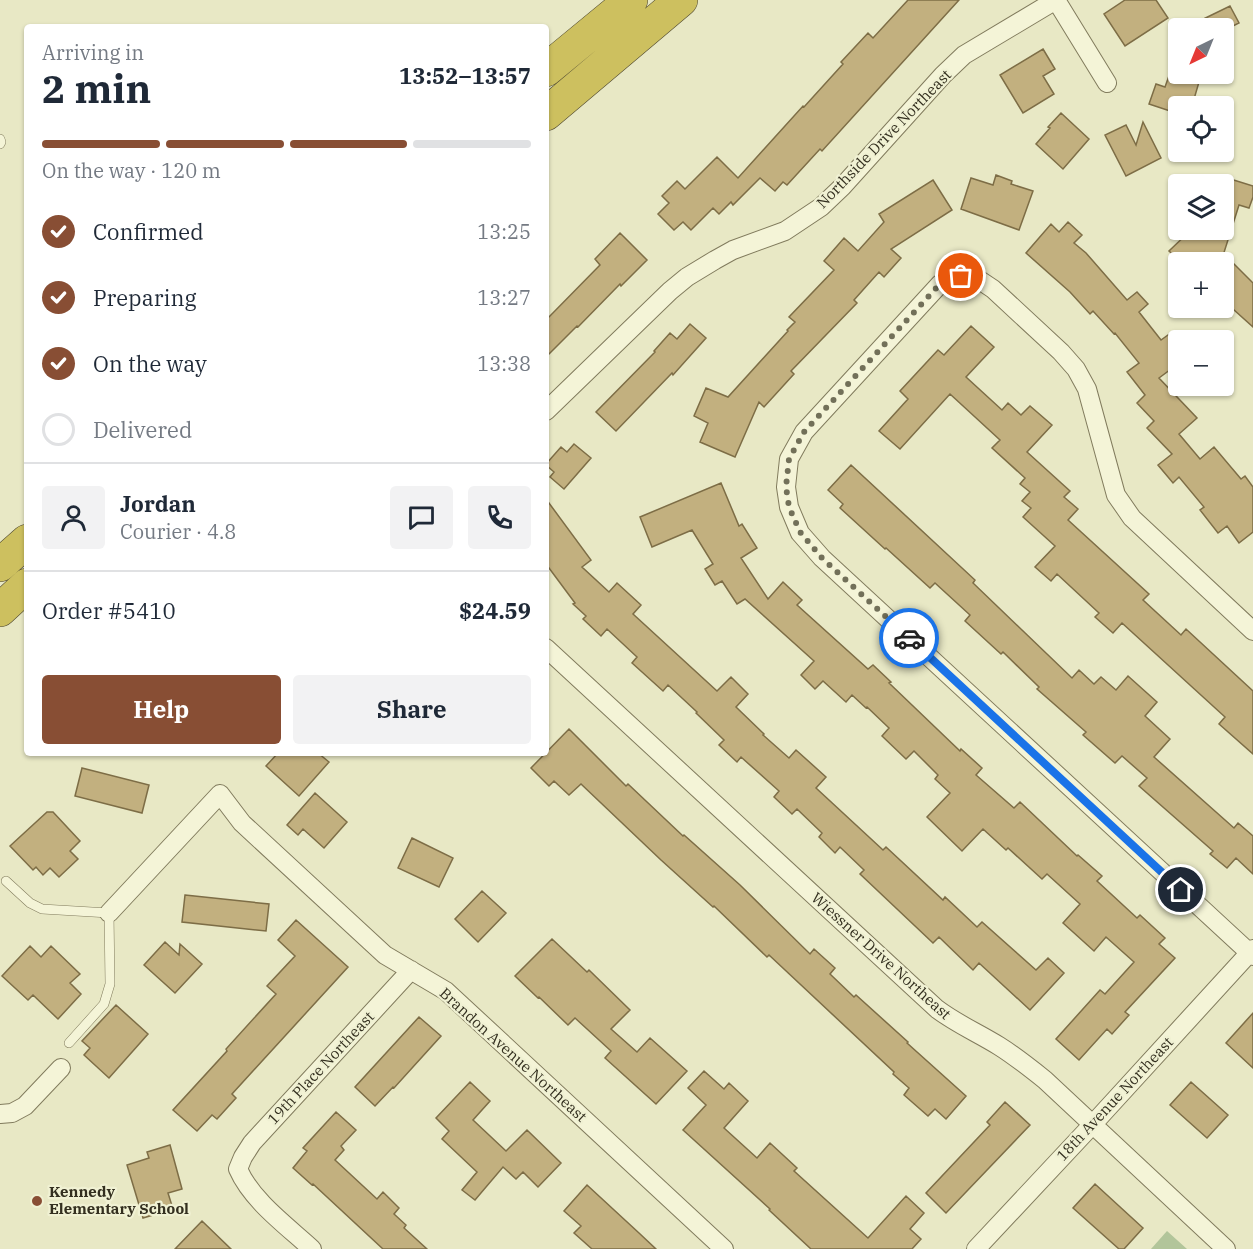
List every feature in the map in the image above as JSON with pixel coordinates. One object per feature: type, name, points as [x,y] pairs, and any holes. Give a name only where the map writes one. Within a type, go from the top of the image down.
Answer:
[{"type":"highway","points":[[549,68],[631,0]]},
{"type":"highway","points":[[549,111],[681,0]]},
{"type":"highway","points":[[0,566],[24,544]]},
{"type":"highway","points":[[0,610],[24,588]]},
{"type":"street","points":[[1056,0],[1107,82]]},
{"type":"street","name":"Northside Drive Northeast","points":[[549,408],[687,277],[733,250],[785,231],[821,207],[842,187],[943,75],[964,56],[1056,0]]},
{"type":"street","points":[[1250,622],[1132,518],[1116,495],[1087,389],[1076,369],[1061,352],[993,289],[978,279],[961,276],[949,278],[940,284],[804,432],[789,459],[786,487],[789,507],[800,532],[822,558],[1252,953]]},
{"type":"street","name":"Wiessner Drive Northeast","points":[[549,651],[937,1009],[953,1021],[1017,1057],[1045,1080],[1226,1249]]},
{"type":"street","name":"Brandon Avenue Northeast","points":[[109,913],[220,794],[250,831],[386,955],[446,991],[724,1249]]},
{"type":"street","name":"18th Avenue Northeast","points":[[976,1249],[1252,953]]},
{"type":"street","name":"19th Place Northeast","points":[[312,1249],[254,1196],[238,1169],[252,1143],[411,970]]},
{"type":"street","points":[[0,1114],[12,1113],[25,1106],[61,1068]]},
{"type":"lane","points":[[0,139],[0,144]]},
{"type":"lane","points":[[6,881],[30,903],[42,909],[109,913],[110,984],[104,1004],[69,1043]]},
{"type":"green space","points":[[1167,1231],[1187,1249],[1151,1249]]},
{"type":"building","points":[[908,0],[959,0],[822,151],[820,149],[787,185],[783,182],[775,191],[760,178],[733,205],[731,202],[719,214],[713,208],[691,230],[683,222],[674,230],[658,214],[669,203],[662,196],[677,181],[685,189],[717,157],[738,178],[843,64],[841,62],[868,33],[873,38]]},
{"type":"building","points":[[1125,0],[1156,0],[1168,18],[1125,46],[1104,14]]},
{"type":"building","points":[[1230,6],[1239,23],[1234,26],[1234,18],[1205,18]]},
{"type":"building","points":[[1043,49],[1055,69],[1043,76],[1054,94],[1023,113],[1000,75]]},
{"type":"building","points":[[1168,79],[1168,84],[1198,84],[1195,96],[1168,96],[1168,110],[1149,104],[1156,84],[1165,87]]},
{"type":"building","points":[[1061,113],[1089,139],[1063,169],[1036,144]]},
{"type":"building","points":[[1143,122],[1161,158],[1126,176],[1105,135],[1126,125],[1136,145]]},
{"type":"building","points":[[996,175],[1012,181],[1011,184],[1033,191],[1019,230],[961,209],[971,178],[993,185]]},
{"type":"building","points":[[933,180],[952,210],[891,249],[901,258],[884,277],[879,272],[854,300],[857,303],[791,371],[794,374],[764,407],[759,402],[735,457],[700,442],[708,423],[694,416],[706,388],[728,397],[795,322],[789,317],[834,270],[824,261],[844,238],[858,251],[884,222],[879,214]]},
{"type":"building","points":[[1234,180],[1253,186],[1253,197],[1249,208],[1239,205],[1234,221]]},
{"type":"building","points":[[1068,222],[1082,235],[1074,243],[1086,253],[1127,300],[1137,292],[1148,304],[1139,312],[1161,340],[1168,335],[1168,371],[1159,378],[1168,387],[1168,396],[1176,396],[1197,418],[1179,434],[1200,459],[1214,447],[1241,479],[1245,476],[1253,487],[1253,532],[1239,543],[1227,526],[1218,533],[1200,510],[1204,507],[1179,477],[1173,483],[1158,465],[1172,454],[1147,428],[1154,421],[1137,403],[1145,395],[1127,372],[1139,363],[1115,333],[1093,311],[1090,314],[1070,292],[1026,253],[1051,224],[1059,232]]},
{"type":"building","points":[[620,233],[647,260],[549,354],[549,317],[600,265],[595,259]]},
{"type":"building","points":[[1181,240],[1228,240],[1224,252],[1169,251]]},
{"type":"building","points":[[1234,264],[1253,283],[1253,327],[1234,310]]},
{"type":"building","points":[[690,324],[706,338],[673,375],[672,373],[616,431],[596,412],[655,352],[670,333],[677,339]]},
{"type":"building","points":[[971,326],[994,347],[966,377],[1002,410],[1008,403],[1021,415],[1030,406],[1052,425],[1027,452],[1070,491],[1064,497],[1078,509],[1068,520],[1149,594],[1143,600],[1181,635],[1186,629],[1253,691],[1253,754],[1219,724],[1225,717],[1122,623],[1113,633],[1095,617],[1099,613],[1057,574],[1051,581],[1035,567],[1055,546],[1023,517],[1031,508],[1022,501],[1030,492],[1020,484],[1025,478],[992,448],[1000,440],[950,394],[900,449],[879,431],[908,399],[900,391],[938,350],[944,355]]},
{"type":"building","points":[[574,444],[591,458],[564,489],[550,477],[554,472],[549,468],[549,461],[561,447],[567,452]]},
{"type":"building","points":[[851,465],[975,580],[973,583],[1072,678],[1079,670],[1094,684],[1101,677],[1116,690],[1128,676],[1157,702],[1145,716],[1170,739],[1154,757],[1234,828],[1238,823],[1253,836],[1253,874],[1236,858],[1227,868],[1210,854],[1213,851],[1139,786],[1147,778],[1122,756],[1115,763],[1083,735],[1086,732],[1037,689],[1039,687],[1003,652],[1001,654],[965,621],[970,615],[935,583],[930,588],[840,508],[843,504],[828,490]]},
{"type":"building","points":[[721,483],[739,526],[742,524],[757,548],[741,558],[768,599],[783,582],[802,600],[797,605],[868,669],[873,665],[960,751],[961,749],[982,768],[976,775],[1014,808],[1020,802],[1077,856],[1102,876],[1097,881],[1137,918],[1140,915],[1165,938],[1159,944],[1175,958],[1125,1012],[1129,1015],[1112,1034],[1107,1029],[1079,1060],[1056,1039],[1100,990],[1105,994],[1134,962],[1106,937],[1094,951],[1063,923],[1080,904],[1047,874],[1042,879],[983,829],[962,851],[927,817],[950,793],[935,779],[938,775],[914,751],[906,759],[882,736],[889,728],[852,695],[846,702],[823,681],[815,689],[801,675],[814,661],[745,599],[737,604],[722,581],[715,585],[705,569],[713,564],[692,530],[652,547],[640,517]]},
{"type":"building","points":[[549,503],[591,560],[582,567],[609,592],[617,583],[641,605],[633,614],[717,691],[731,677],[748,694],[736,707],[789,758],[796,750],[826,777],[816,788],[883,850],[886,847],[943,900],[945,897],[977,927],[982,922],[1036,970],[1048,958],[1064,973],[1030,1010],[979,963],[973,970],[939,937],[933,943],[860,874],[864,870],[840,847],[835,853],[819,837],[822,833],[797,809],[792,814],[774,797],[779,791],[741,757],[737,762],[719,745],[724,740],[668,685],[663,691],[632,663],[637,657],[607,629],[601,636],[583,619],[586,616],[573,604],[575,603],[549,568]]},
{"type":"building","points":[[569,729],[626,786],[628,784],[740,885],[810,954],[814,949],[835,968],[830,974],[966,1096],[946,1119],[935,1109],[928,1116],[904,1095],[909,1088],[893,1074],[894,1072],[581,784],[569,795],[554,781],[549,786],[531,768],[543,756],[549,756],[549,750]]},
{"type":"building","points":[[275,756],[322,756],[329,762],[299,796],[266,766]]},
{"type":"building","points":[[82,768],[149,785],[142,813],[75,796]]},
{"type":"building","points":[[315,793],[347,822],[324,848],[303,829],[298,835],[287,825]]},
{"type":"building","points":[[47,812],[53,812],[80,841],[70,851],[78,859],[59,877],[50,868],[43,875],[36,867],[33,870],[10,846]]},
{"type":"building","points":[[412,838],[453,858],[439,887],[398,868]]},
{"type":"building","points":[[482,891],[506,913],[478,942],[455,919]]},
{"type":"building","points":[[185,895],[269,904],[266,931],[182,922]]},
{"type":"building","points":[[296,920],[348,967],[232,1094],[236,1098],[217,1119],[212,1115],[197,1131],[173,1110],[276,994],[267,986],[295,956],[278,940]]},
{"type":"building","points":[[552,939],[587,972],[589,970],[630,1010],[611,1029],[637,1052],[650,1038],[687,1071],[656,1104],[605,1058],[611,1051],[575,1018],[568,1025],[515,976]]},
{"type":"building","points":[[165,942],[179,955],[180,944],[202,964],[175,993],[144,965]]},
{"type":"building","points":[[30,946],[41,957],[51,946],[80,974],[70,983],[81,994],[58,1019],[33,995],[28,1000],[2,976]]},
{"type":"building","points":[[116,1005],[148,1034],[109,1078],[84,1055],[90,1048],[82,1041]]},
{"type":"building","points":[[1253,1013],[1253,1068],[1226,1043]]},
{"type":"building","points":[[419,1017],[441,1036],[375,1106],[355,1087]]},
{"type":"building","points":[[704,1071],[724,1089],[729,1083],[748,1101],[724,1128],[757,1158],[770,1143],[797,1168],[794,1171],[868,1238],[906,1196],[924,1213],[910,1229],[921,1239],[912,1249],[811,1249],[683,1130],[706,1105],[688,1088]]},
{"type":"building","points":[[470,1082],[490,1101],[473,1120],[506,1151],[527,1130],[561,1163],[538,1187],[523,1172],[516,1179],[503,1167],[475,1200],[462,1190],[477,1172],[442,1139],[449,1131],[436,1118]]},
{"type":"building","points":[[1191,1082],[1228,1115],[1207,1138],[1170,1105]]},
{"type":"building","points":[[1005,1102],[1030,1125],[946,1213],[926,1193],[990,1125],[987,1122]]},
{"type":"building","points":[[336,1112],[356,1130],[341,1146],[344,1150],[335,1160],[377,1199],[383,1192],[399,1208],[394,1214],[406,1225],[404,1228],[427,1249],[383,1249],[293,1168],[307,1151],[303,1148]]},
{"type":"building","points":[[170,1145],[182,1189],[168,1193],[173,1209],[143,1218],[127,1165],[149,1158],[147,1152]]},
{"type":"building","points":[[1095,1184],[1143,1228],[1124,1249],[1119,1249],[1073,1208]]},
{"type":"building","points":[[587,1185],[656,1249],[592,1249],[574,1233],[581,1226],[564,1211]]},
{"type":"building","points":[[202,1221],[231,1249],[175,1249]]},
{"type":"way so far","points":[[909,638],[822,558],[800,532],[789,507],[786,487],[789,459],[804,432],[940,284],[949,278],[961,276]]},
{"type":"place","name":"Kennedy Elementary School","points":[[37,1201]]},
{"type":"route","points":[[909,638],[1181,890]]}]
